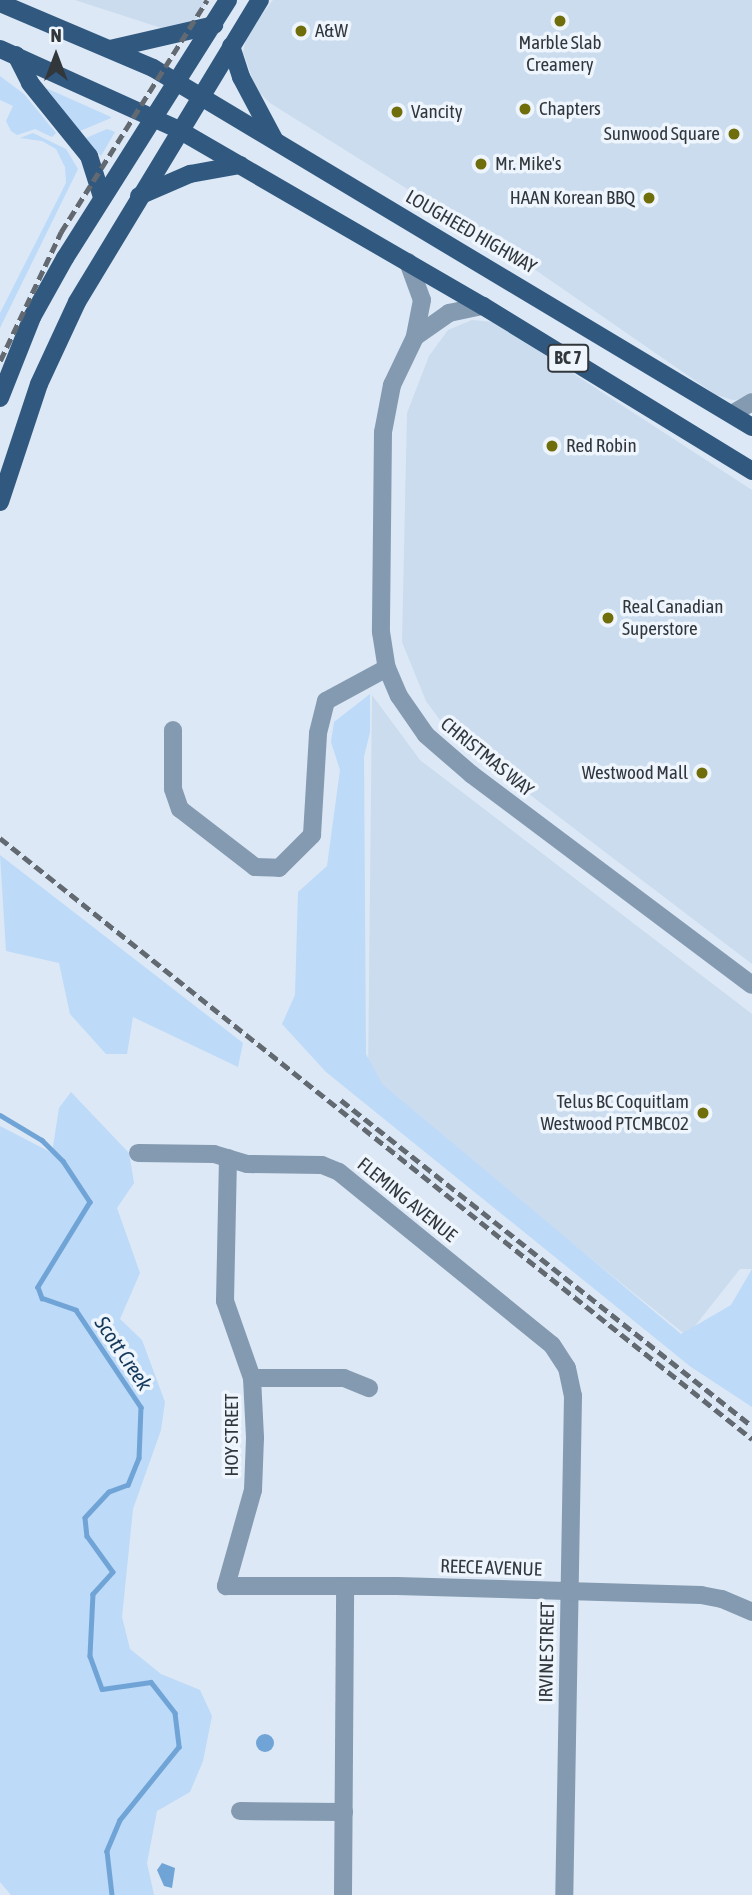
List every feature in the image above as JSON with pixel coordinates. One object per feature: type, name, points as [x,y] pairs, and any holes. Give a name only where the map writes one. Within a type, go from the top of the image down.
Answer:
[{"type":"main road","points":[[0,398],[32,317],[102,197],[228,0]]},
{"type":"main road","points":[[0,502],[56,344],[139,196],[260,0]]},
{"type":"main road","points":[[0,3],[110,49],[176,83]]},
{"type":"main road","points":[[110,49],[214,25]]},
{"type":"main road","points":[[231,46],[241,77],[275,141]]},
{"type":"main road","points":[[8,52],[154,117]]},
{"type":"main road","points":[[8,52],[89,156],[102,197]]},
{"type":"main road","name":"BC 7","points":[[176,83],[199,98]]},
{"type":"main road","name":"LOUGHEED HIGHWAY","points":[[199,98],[752,427]]},
{"type":"main road","name":"BC 7","points":[[154,117],[483,306],[752,471]]},
{"type":"main road","points":[[139,196],[190,174],[240,165]]},
{"type":"street","name":"CHRISTMAS WAY","points":[[408,262],[422,300],[415,338],[397,371],[383,432],[380,617],[387,668],[412,718],[442,750],[752,985]]},
{"type":"street","name":"CHRISTMAS WAY","points":[[415,338],[449,313],[483,306]]},
{"type":"street","points":[[732,414],[752,402]]},
{"type":"street","points":[[173,730],[173,789],[180,809],[255,867],[279,868],[312,835],[318,733],[326,701],[387,668]]},
{"type":"street","name":"FLEMING AVENUE","points":[[138,1153],[214,1154],[247,1164],[322,1166],[339,1172],[552,1345],[567,1368]]},
{"type":"street","name":"HOY STREET","points":[[226,1586],[253,1490],[251,1378],[225,1301],[228,1158]]},
{"type":"street","name":"IRVINE STREET","points":[[564,1895],[573,1396],[567,1368]]},
{"type":"street","points":[[251,1378],[344,1378],[369,1388]]},
{"type":"street","name":"REECE AVENUE","points":[[226,1586],[345,1586],[711,1596],[752,1612]]},
{"type":"street","points":[[342,1895],[345,1586]]},
{"type":"street","points":[[240,1811],[344,1812]]},
{"type":"shaded area","points":[[75,0],[207,0],[186,36]]},
{"type":"shaded area","points":[[273,0],[752,0],[752,398],[733,400],[716,395],[524,262],[270,103],[256,89],[243,52],[247,35]]},
{"type":"shaded area","points":[[0,76],[24,94],[56,133],[52,137],[35,129],[17,135],[11,131],[6,121],[13,106],[0,100]]},
{"type":"shaded area","points":[[46,88],[111,117],[111,118],[80,131]]},
{"type":"shaded area","points":[[107,129],[115,132],[101,156],[86,138]]},
{"type":"shaded area","points":[[33,133],[66,149],[78,169],[0,328],[0,313],[66,183],[65,167],[56,149],[42,141],[20,138]]},
{"type":"shaded area","name":"Westwood Mall","points":[[472,320],[494,322],[752,490],[752,964],[491,765],[445,727],[426,701],[402,642],[407,413],[429,356],[448,330]]},
{"type":"shaded area","points":[[370,694],[370,732],[364,757],[366,1054],[382,1084],[681,1334],[731,1305],[752,1269],[752,1407],[691,1367],[326,1072],[282,1024],[295,995],[298,892],[327,866],[340,770],[331,742],[334,722]]},
{"type":"shaded area","points":[[372,695],[420,760],[752,1014],[752,1269],[740,1269],[687,1336],[368,1079]]},
{"type":"shaded area","points":[[0,855],[243,1043],[238,1067],[133,1017],[127,1054],[106,1054],[70,1014],[59,963],[6,951]]},
{"type":"shaded area","points":[[71,1092],[129,1153],[134,1183],[117,1208],[140,1273],[120,1319],[142,1340],[165,1402],[161,1430],[133,1509],[122,1617],[130,1649],[161,1674],[200,1690],[212,1716],[203,1761],[190,1792],[157,1811],[147,1863],[154,1895],[11,1895],[0,1882],[0,1126],[52,1153],[59,1108]]},
{"type":"water","points":[[265,1734],[271,1737],[274,1743],[271,1749],[265,1752],[259,1749],[256,1743],[259,1737]]},
{"type":"water","points":[[162,1863],[175,1868],[172,1888],[164,1886],[157,1870]]},
{"type":"waterway","name":"Scott Creek","points":[[0,1115],[42,1140],[63,1161],[90,1202],[38,1287],[42,1298],[76,1310],[141,1407],[139,1458],[128,1485],[109,1492],[85,1518],[87,1536],[113,1572],[93,1594],[90,1656],[102,1689],[151,1682],[175,1713],[179,1747],[120,1820],[107,1851],[112,1895]]},
{"type":"railway","points":[[0,361],[61,232],[207,0]]},
{"type":"railway","points":[[0,838],[752,1439]]},
{"type":"railway","points":[[341,1100],[752,1426]]},
{"type":"place","name":"Marble Slab Creamery","points":[[560,21]]},
{"type":"place","name":"A&W","points":[[301,31]]},
{"type":"place","name":"Chapters","points":[[525,109]]},
{"type":"place","name":"Vancity","points":[[397,112]]},
{"type":"place","name":"Sunwood Square","points":[[734,134]]},
{"type":"place","name":"Mr. Mike's","points":[[481,164]]},
{"type":"place","name":"HAAN Korean BBQ","points":[[649,198]]},
{"type":"place","name":"Red Robin","points":[[552,446]]},
{"type":"place","name":"Real Canadian Superstore","points":[[608,618]]},
{"type":"place","name":"Westwood Mall","points":[[702,773]]},
{"type":"place","name":"Telus BC Coquitlam Westwood PTCMBC02","points":[[703,1113]]}]
